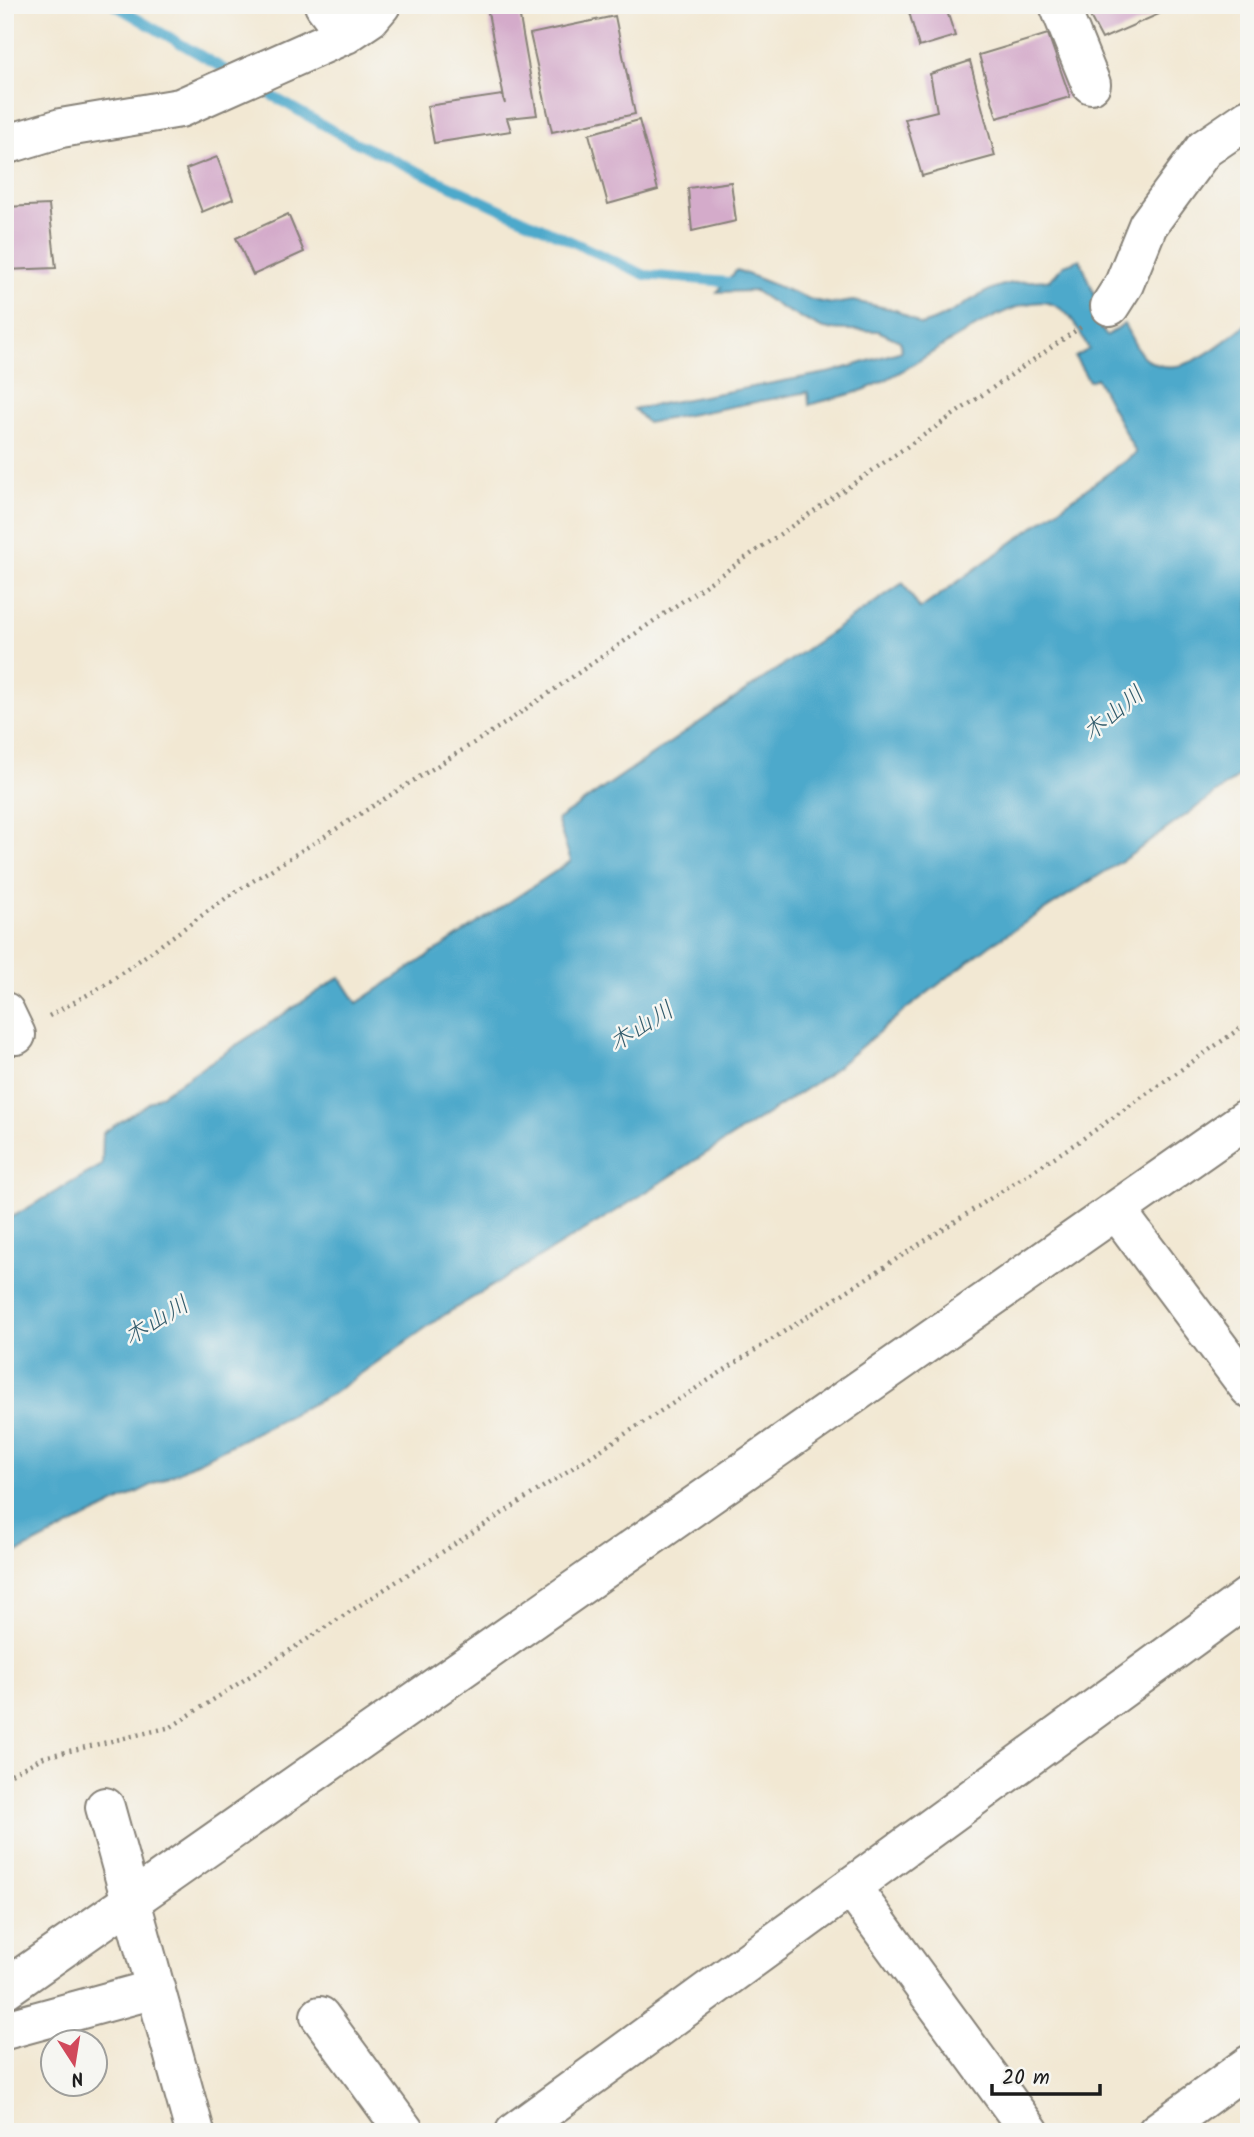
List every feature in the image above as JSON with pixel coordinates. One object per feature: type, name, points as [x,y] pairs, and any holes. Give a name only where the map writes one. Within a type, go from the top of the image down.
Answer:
[{"type":"street","points":[[5,145],[61,128],[180,108],[273,66],[335,19],[370,18],[381,5]]},
{"type":"street","points":[[1059,5],[1091,84]]},
{"type":"street","points":[[1110,306],[1124,284],[1148,225],[1203,149],[1249,118]]},
{"type":"street","points":[[5,1989],[1249,1117]]},
{"type":"street","points":[[1116,1210],[1249,1388]]},
{"type":"street","points":[[514,2132],[1249,1596]]},
{"type":"street","points":[[105,1807],[195,2132]]},
{"type":"street","points":[[851,1887],[1030,2132]]},
{"type":"street","points":[[5,2030],[156,1989]]},
{"type":"street","points":[[320,2015],[405,2132]]},
{"type":"street","points":[[1157,2132],[1249,2066]]},
{"type":"path","points":[[10,1023],[105,985],[229,896],[504,724],[1062,340]]},
{"type":"path","points":[[5,1777],[44,1757],[171,1727],[1082,1140],[1249,1022]]},
{"type":"water","name":"木山川","points":[[1080,259],[1094,293],[1099,324],[1106,336],[1124,324],[1141,354],[1157,365],[1171,367],[1199,358],[1249,322],[1249,769],[1131,855],[990,945],[904,1011],[826,1076],[626,1205],[441,1317],[332,1394],[5,1559],[5,1221],[102,1165],[103,1133],[340,977],[357,1003],[571,861],[557,820],[903,583],[920,609],[1136,453],[1096,378],[1089,381],[1075,357],[1089,349],[1077,328],[1063,310],[1048,303],[1030,303],[1008,310],[908,368],[852,394],[809,405],[808,392],[647,423],[634,409],[832,372],[902,351],[900,341],[878,331],[823,329],[781,308],[755,291],[717,292],[737,270],[812,300],[833,304],[853,301],[896,310],[921,325],[940,318],[997,287],[1050,280],[1064,265]]},
{"type":"building","points":[[907,5],[945,5],[955,36],[919,47]]},
{"type":"building","points":[[1084,5],[1155,5],[1159,14],[1102,39]]},
{"type":"building","points":[[518,6],[537,115],[507,118],[511,131],[434,143],[427,106],[502,95],[505,104],[487,7]]},
{"type":"building","points":[[615,16],[635,114],[552,132],[530,34]]},
{"type":"building","points":[[1048,34],[1070,97],[997,118],[979,55]]},
{"type":"building","points":[[970,61],[995,156],[922,176],[905,119],[937,111],[930,74]]},
{"type":"building","points":[[639,120],[658,190],[608,204],[589,134]]},
{"type":"building","points":[[217,157],[233,199],[202,212],[186,169]]},
{"type":"building","points":[[731,182],[736,221],[692,231],[688,188]]},
{"type":"building","points":[[49,205],[56,268],[5,270],[5,207]]},
{"type":"building","points":[[288,214],[304,252],[253,275],[236,238]]},
{"type":"waterway","points":[[114,5],[233,74]]},
{"type":"waterway","points":[[253,85],[348,139],[645,275],[739,283]]}]
